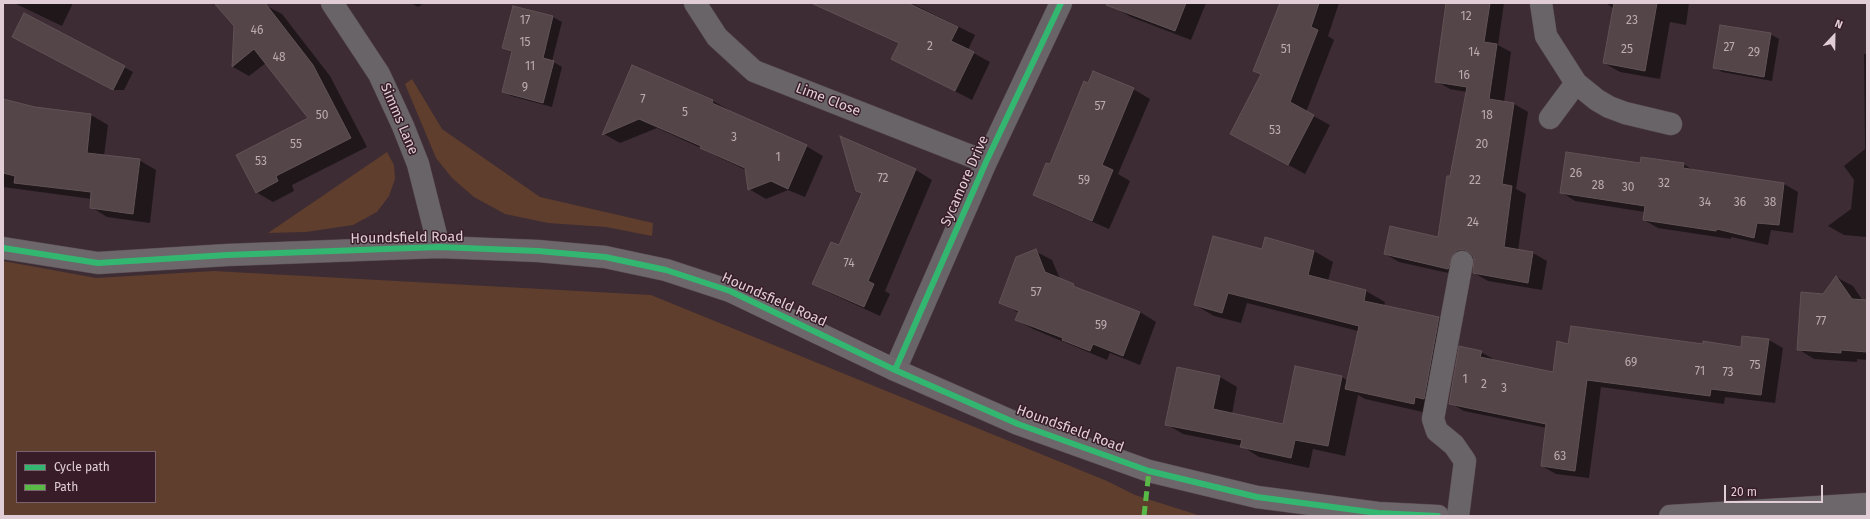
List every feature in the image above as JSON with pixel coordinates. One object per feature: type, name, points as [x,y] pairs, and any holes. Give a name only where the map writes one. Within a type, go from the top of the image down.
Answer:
[{"type":"street","name":"Simms Lane","points":[[332,3],[379,74],[403,126],[418,164],[439,248]]},
{"type":"street","name":"Lime Close","points":[[695,3],[717,38],[754,71],[986,162]]},
{"type":"street","name":"Sycamore Drive","points":[[895,370],[986,162],[1061,3]]},
{"type":"street","points":[[1541,3],[1546,36],[1576,83],[1597,100],[1609,107],[1625,113],[1671,124]]},
{"type":"street","points":[[1550,118],[1576,83]]},
{"type":"street","name":"Houndsfield Road","points":[[3,248],[98,263],[227,255],[439,248],[538,251],[605,257],[666,270],[730,291],[895,370],[1018,424],[1149,471],[1257,497],[1378,513],[1438,516]]},
{"type":"street","points":[[1458,516],[1465,461],[1454,445],[1437,431],[1433,419],[1462,262]]},
{"type":"street","points":[[1670,516],[1867,504]]},
{"type":"shaded area","points":[[412,79],[442,129],[540,197],[653,223],[652,236],[606,227],[548,223],[505,214],[474,197],[452,178],[436,158],[405,84]]},
{"type":"shaded area","points":[[387,152],[394,165],[395,179],[389,196],[377,212],[353,225],[306,232],[268,233]]},
{"type":"shaded area","points":[[3,261],[96,278],[214,271],[651,295],[1107,481],[1135,495],[1201,516],[3,516]]},
{"type":"building","points":[[214,3],[265,3],[313,65],[351,138],[276,176],[278,181],[256,193],[236,155],[308,118],[254,49],[232,67],[234,26]]},
{"type":"building","points":[[811,3],[908,3],[958,27],[951,41],[974,52],[955,91],[891,59],[899,43]]},
{"type":"building","points":[[1107,3],[1186,3],[1175,31],[1106,5]]},
{"type":"building","points":[[1280,3],[1319,3],[1311,27],[1318,30],[1290,102],[1314,115],[1288,165],[1230,134],[1261,74],[1253,71]]},
{"type":"building","points":[[1446,3],[1490,3],[1484,42],[1497,44],[1489,99],[1514,103],[1502,184],[1512,186],[1504,247],[1533,252],[1528,283],[1473,273],[1474,258],[1465,250],[1458,250],[1453,254],[1448,269],[1384,254],[1390,226],[1438,237],[1447,176],[1450,176],[1467,87],[1435,82]]},
{"type":"building","points":[[1614,3],[1657,3],[1645,71],[1603,63]]},
{"type":"building","points":[[513,6],[553,16],[543,58],[554,61],[543,103],[502,92],[512,51],[502,48]]},
{"type":"building","points":[[24,13],[125,66],[113,90],[12,37]]},
{"type":"building","points":[[1720,25],[1771,33],[1764,77],[1713,68]]},
{"type":"building","points":[[632,65],[713,100],[712,103],[807,145],[788,189],[771,181],[748,190],[745,168],[700,148],[701,146],[639,119],[602,135]]},
{"type":"building","points":[[1093,71],[1134,88],[1102,165],[1113,170],[1092,221],[1033,195],[1046,163],[1050,164],[1084,81],[1088,83]]},
{"type":"building","points":[[3,99],[35,107],[91,114],[87,153],[140,159],[133,214],[90,208],[91,192],[14,183],[15,176],[3,173]]},
{"type":"building","points":[[840,136],[916,169],[868,281],[874,284],[864,307],[812,284],[831,242],[839,245],[862,193],[856,191]]},
{"type":"building","points":[[1566,152],[1640,163],[1641,157],[1684,163],[1683,168],[1784,183],[1779,225],[1757,223],[1754,238],[1717,229],[1716,231],[1643,220],[1645,206],[1560,193]]},
{"type":"building","points":[[1213,236],[1262,249],[1265,237],[1314,251],[1308,275],[1366,290],[1364,301],[1439,317],[1424,399],[1415,397],[1414,404],[1345,389],[1359,326],[1228,293],[1222,313],[1194,305]]},
{"type":"building","points":[[1036,249],[1045,272],[1074,284],[1073,286],[1140,312],[1123,356],[1093,344],[1090,351],[1062,340],[1063,338],[1015,320],[1019,311],[999,303],[1016,257]]},
{"type":"building","points":[[1836,276],[1852,299],[1867,300],[1867,352],[1841,350],[1841,353],[1797,350],[1801,292],[1823,294]]},
{"type":"building","points":[[1571,326],[1703,344],[1703,341],[1741,347],[1742,336],[1769,339],[1761,395],[1711,389],[1710,396],[1587,380],[1575,471],[1541,466],[1546,424],[1449,404],[1459,346],[1482,351],[1480,357],[1553,372],[1557,341],[1568,344]]},
{"type":"building","points":[[1295,366],[1342,376],[1328,446],[1295,440],[1291,458],[1240,447],[1242,440],[1165,425],[1177,367],[1220,376],[1213,409],[1283,424]]},
{"type":"marked path","points":[[1144,516],[1149,471]]},
{"type":"cycle path","points":[[895,370],[986,162],[1061,3]]},
{"type":"cycle path","points":[[3,248],[98,263],[227,255],[439,247],[538,251],[605,257],[666,270],[730,291],[895,370],[1018,424],[1149,471],[1257,497],[1378,513],[1438,516]]}]
